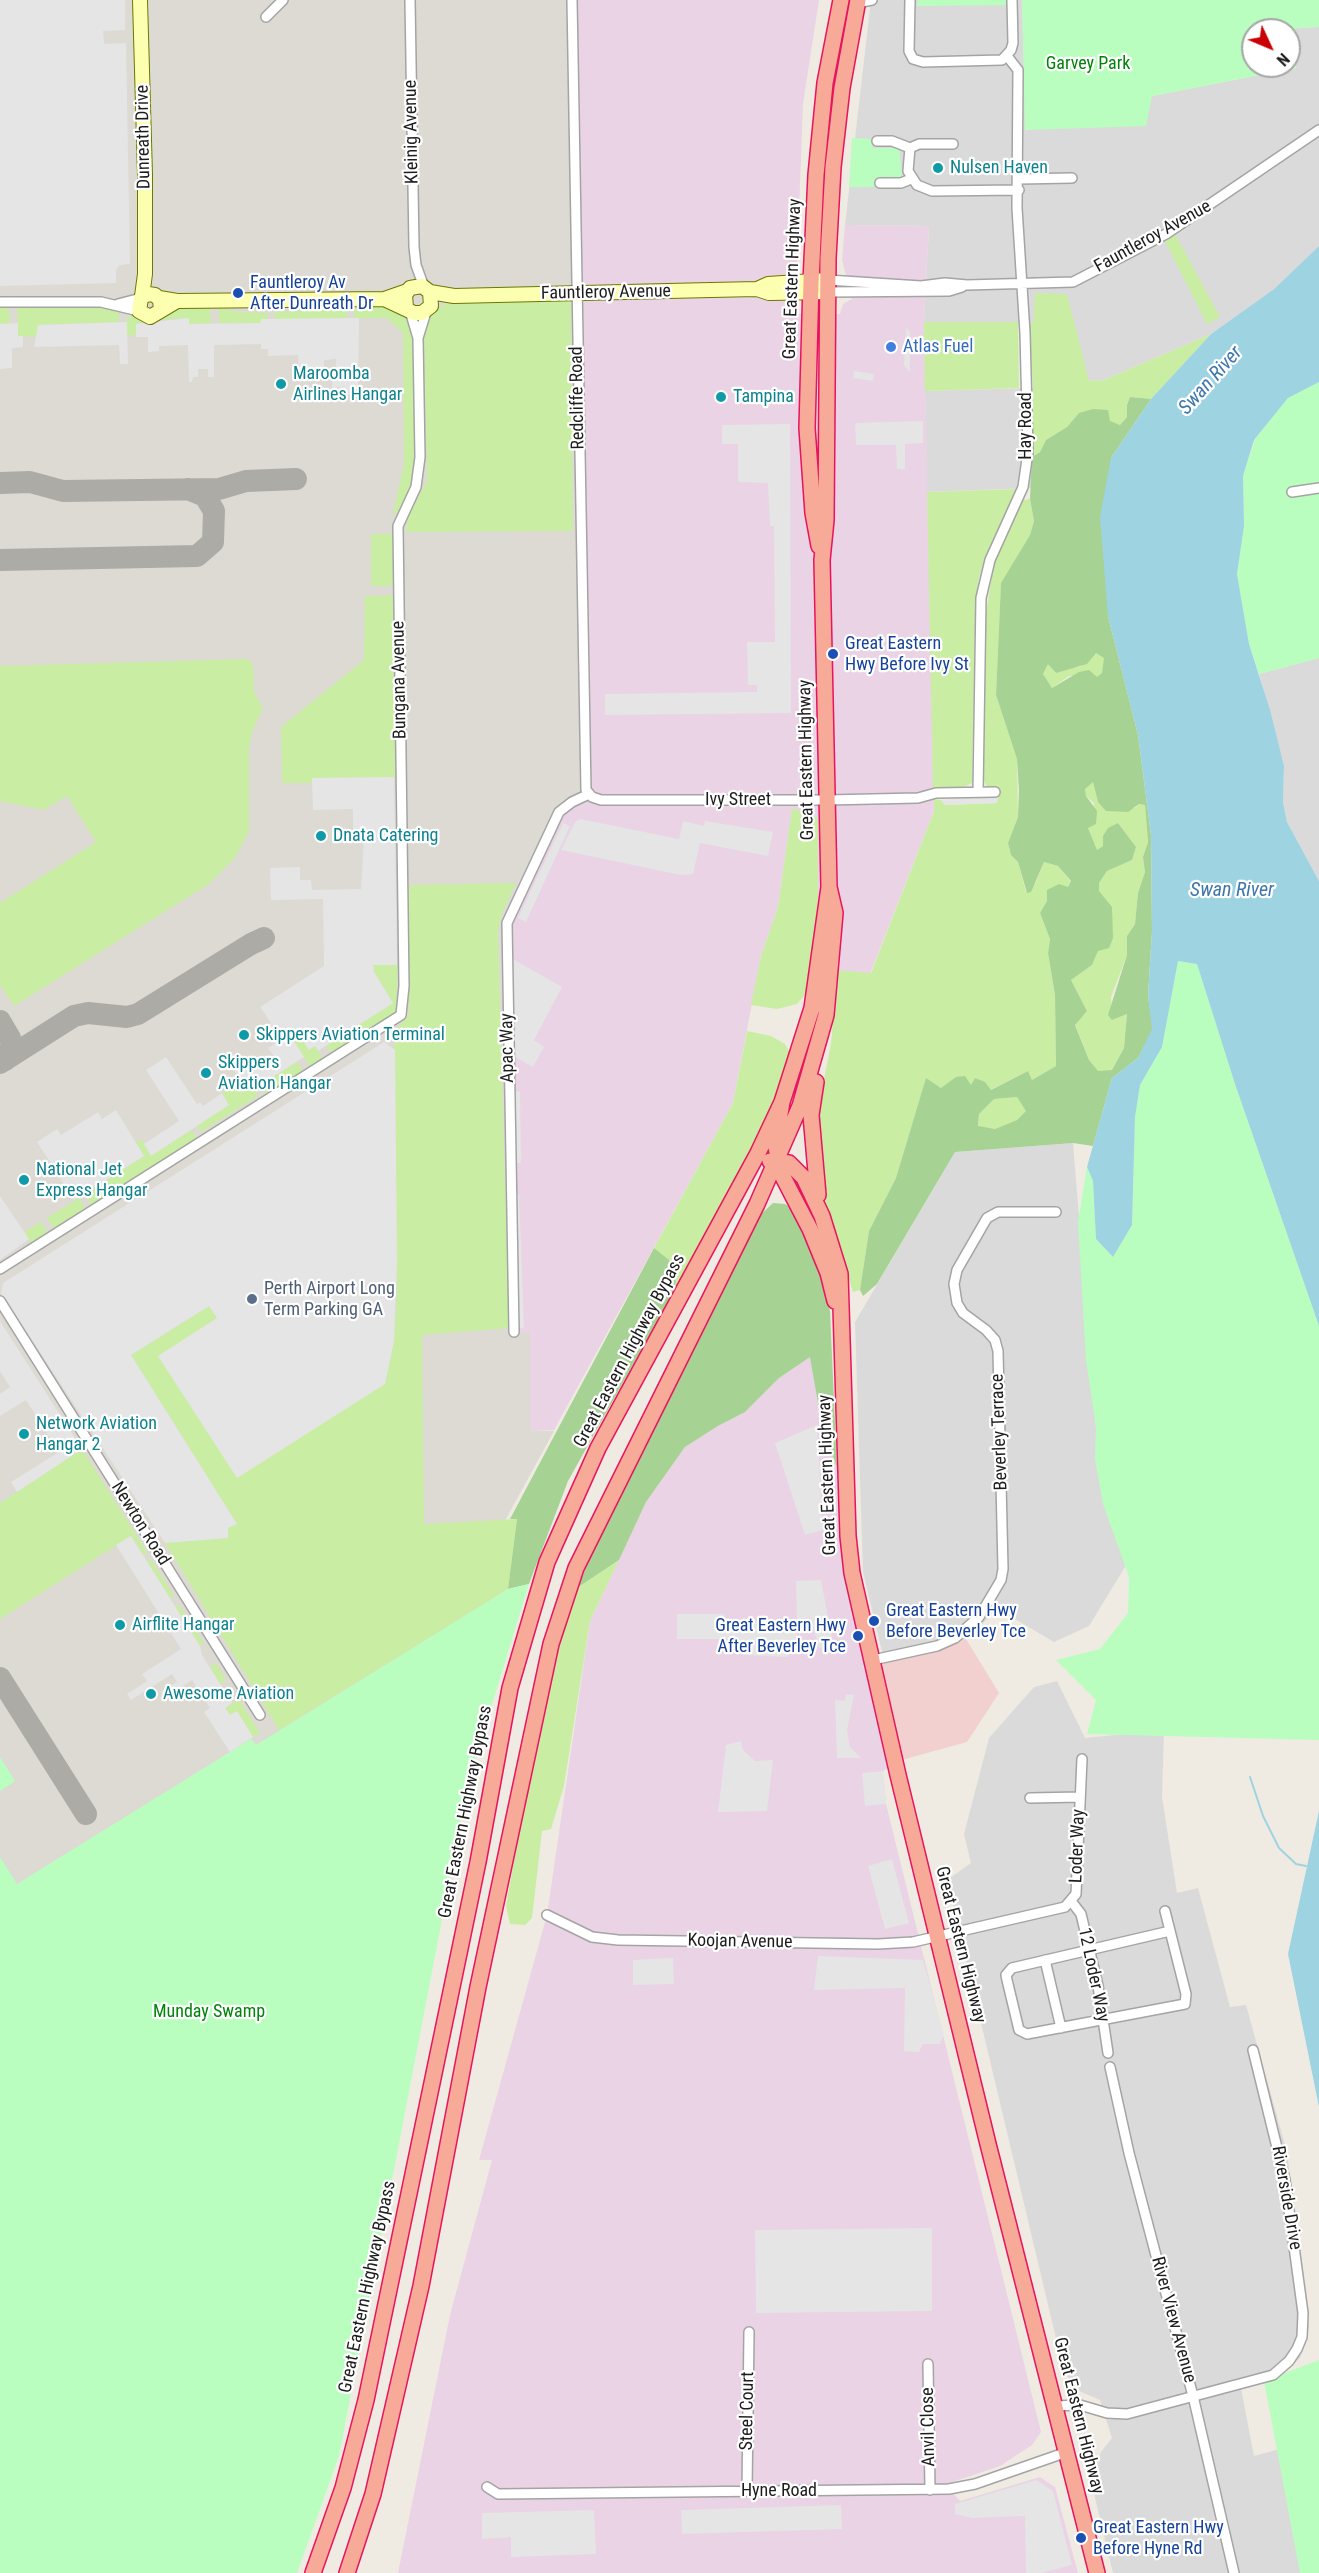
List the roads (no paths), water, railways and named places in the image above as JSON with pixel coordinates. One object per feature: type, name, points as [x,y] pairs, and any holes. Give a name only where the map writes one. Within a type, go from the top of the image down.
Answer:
[{"type":"highway","name":"Great Eastern Highway","points":[[822,560],[813,513],[807,428],[811,287],[816,175],[823,106],[841,0]]},
{"type":"highway","name":"Great Eastern Highway","points":[[842,1318],[828,1273],[777,1161],[775,1143],[782,1102],[812,1008],[829,887],[822,560],[826,520],[828,286],[833,167],[842,88],[862,1]]},
{"type":"highway","name":"Great Eastern Highway","points":[[777,1161],[800,1106],[821,1040],[826,1015],[835,913],[829,887]]},
{"type":"highway","points":[[821,1040],[811,1115],[813,1168],[822,1216]]},
{"type":"highway","name":"Great Eastern Highway Bypass","points":[[313,2573],[343,2488],[366,2400],[478,1862],[510,1688],[547,1562],[598,1448],[729,1208],[782,1102]]},
{"type":"highway","name":"Great Eastern Highway","points":[[777,1161],[789,1162],[796,1167],[822,1216],[840,1274],[850,1555],[938,1937],[1098,2573]]},
{"type":"highway","points":[[347,2573],[373,2494],[414,2321],[478,1987],[551,1644],[576,1568],[777,1161],[763,1162],[737,1204],[729,1208]]},
{"type":"highway","points":[[757,1204],[772,1193],[784,1193],[795,1201]]},
{"type":"main road","name":"Dunreath Drive","points":[[140,0],[145,274],[149,301]]},
{"type":"main road","name":"Fauntleroy Avenue","points":[[428,299],[454,296],[757,289],[769,293],[828,286]]},
{"type":"main road","points":[[408,290],[404,300],[408,309]]},
{"type":"main road","points":[[149,301],[384,299],[408,290],[428,299]]},
{"type":"main road","points":[[384,299],[408,309],[428,299]]},
{"type":"street","points":[[266,17],[283,0]]},
{"type":"street","name":"Kleinig Avenue","points":[[410,0],[416,264],[428,299]]},
{"type":"street","name":"Redcliffe Road","points":[[573,0],[584,784],[589,794]]},
{"type":"street","points":[[910,0],[909,51],[914,59],[923,62],[996,62],[1007,56],[1013,43],[1012,0]]},
{"type":"street","name":"Hay Road","points":[[978,792],[981,598],[990,560],[1023,487],[1028,452],[1017,208],[1019,190],[1018,70],[1007,56]]},
{"type":"street","name":"Fauntleroy Avenue","points":[[828,286],[949,291],[967,285],[1073,282],[1166,234],[1319,130]]},
{"type":"street","points":[[878,141],[892,141],[910,148],[919,144],[953,144]]},
{"type":"street","points":[[910,148],[908,171],[911,179],[924,190],[933,192],[1019,190]]},
{"type":"street","points":[[1019,179],[1072,178]]},
{"type":"street","points":[[880,183],[901,183],[911,179]]},
{"type":"street","name":"Kleinig Avenue","points":[[408,290],[416,264]]},
{"type":"street","name":"Bungana Avenue","points":[[0,1269],[392,1023],[401,1015],[404,997],[398,526],[416,487],[419,471],[418,338],[428,299]]},
{"type":"street","points":[[0,302],[118,304],[149,301]]},
{"type":"street","name":"Bungana Avenue","points":[[408,309],[418,338]]},
{"type":"street","points":[[1292,492],[1319,489]]},
{"type":"street","name":"Ivy Street","points":[[589,794],[601,800],[827,800],[918,798],[936,793],[995,792]]},
{"type":"street","name":"Apac Way","points":[[514,1332],[507,923],[559,812],[572,802],[589,794]]},
{"type":"street","name":"Beverley Terrace","points":[[873,1660],[937,1646],[955,1638],[979,1617],[1001,1580],[1003,1569],[998,1351],[995,1340],[986,1330],[963,1313],[957,1303],[954,1284],[957,1270],[987,1218],[998,1212],[1056,1212]]},
{"type":"street","name":"Newton Road","points":[[0,1301],[260,1715]]},
{"type":"street","name":"Loder Way","points":[[938,1937],[1065,1907],[1071,1901],[1076,1894],[1082,1759]]},
{"type":"street","points":[[1030,1798],[1080,1797]]},
{"type":"street","name":"12 Loder Way","points":[[1071,1901],[1081,1914],[1108,2053]]},
{"type":"street","points":[[1165,1911],[1170,1931],[1187,2002],[1178,2007],[1061,2028],[1023,2034],[1018,2030],[1007,1980],[1008,1971],[1019,1966],[1170,1931]]},
{"type":"street","name":"Koojan Avenue","points":[[547,1915],[592,1936],[618,1940],[878,1944],[913,1942],[938,1937]]},
{"type":"street","points":[[1045,1960],[1061,2028]]},
{"type":"street","name":"Riverside Drive","points":[[1193,2396],[1273,2375],[1289,2361],[1302,2337],[1303,2313],[1286,2180],[1253,2050]]},
{"type":"street","name":"River View Avenue","points":[[1110,2067],[1129,2153],[1193,2396],[1234,2573]]},
{"type":"street","name":"Steel Court","points":[[747,2490],[749,2332]]},
{"type":"street","name":"Anvil Close","points":[[928,2364],[930,2490]]},
{"type":"street","points":[[1055,2406],[1080,2405],[1107,2413],[1127,2414],[1193,2396]]},
{"type":"street","name":"Hyne Road","points":[[487,2487],[498,2494],[949,2489],[975,2484],[1067,2452]]},
{"type":"water","name":"Swan River","points":[[1319,246],[1319,382],[1288,398],[1254,440],[1243,476],[1244,526],[1237,574],[1249,644],[1270,710],[1284,766],[1283,802],[1287,822],[1319,881],[1319,1326],[1235,1084],[1197,964],[1178,961],[1162,1047],[1140,1085],[1135,1117],[1132,1225],[1113,1257],[1096,1239],[1093,1181],[1087,1167],[1112,1078],[1138,1058],[1152,1029],[1148,996],[1152,931],[1151,835],[1138,735],[1108,616],[1100,517],[1111,458],[1151,399],[1211,334],[1274,289]]},
{"type":"water","points":[[1319,1811],[1319,2107],[1288,1954]]},
{"type":"waterway","points":[[1250,1777],[1263,1816],[1279,1848],[1296,1864],[1306,1866]]},
{"type":"place","name":"Nulsen Haven","points":[[938,168]]},
{"type":"place","name":"Fauntleroy Av After Dunreath Dr","points":[[238,293]]},
{"type":"place","name":"Atlas Fuel","points":[[891,347]]},
{"type":"place","name":"Maroomba Airlines Hangar","points":[[281,384]]},
{"type":"place","name":"Tampina","points":[[721,397]]},
{"type":"place","name":"Great Eastern Hwy Before Ivy St","points":[[833,654]]},
{"type":"place","name":"Dnata Catering","points":[[321,836]]},
{"type":"place","name":"Skippers Aviation Terminal","points":[[244,1035]]},
{"type":"place","name":"Skippers Aviation Hangar","points":[[206,1073]]},
{"type":"place","name":"National Jet Express Hangar","points":[[24,1180]]},
{"type":"place","name":"Perth Airport Long Term Parking GA","points":[[252,1299]]},
{"type":"place","name":"Network Aviation Hangar 2","points":[[24,1434]]},
{"type":"place","name":"Great Eastern Hwy Before Beverley Tce","points":[[874,1621]]},
{"type":"place","name":"Airflite Hangar","points":[[120,1625]]},
{"type":"place","name":"Great Eastern Hwy After Beverley Tce","points":[[858,1636]]},
{"type":"place","name":"Awesome Aviation","points":[[151,1694]]},
{"type":"place","name":"Great Eastern Hwy Before Hyne Rd","points":[[1081,2538]]},
{"type":"park label","name":"Garvey Park","points":[[1088,64]]},
{"type":"park label","name":"Munday Swamp","points":[[209,2012]]}]
